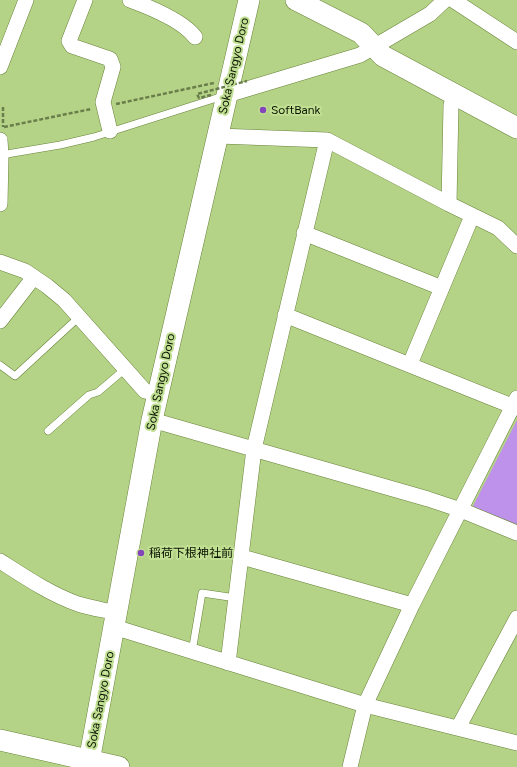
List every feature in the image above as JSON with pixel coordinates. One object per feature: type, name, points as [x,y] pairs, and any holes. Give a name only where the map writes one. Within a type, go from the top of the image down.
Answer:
[{"type":"main road","name":"Soka Sangyo Doro","points":[[89,763],[152,420],[218,136],[219,95],[249,0]]},
{"type":"main road","points":[[296,0],[361,33],[383,56],[517,128]]},
{"type":"main road","points":[[0,740],[89,763],[119,767]]},
{"type":"street","points":[[0,67],[26,0]]},
{"type":"street","points":[[84,0],[69,41],[72,46],[110,59],[113,67],[102,102],[110,131]]},
{"type":"street","points":[[130,0],[147,6],[190,31],[195,37]]},
{"type":"street","points":[[219,95],[360,55],[430,14],[445,0]]},
{"type":"street","points":[[453,0],[517,42]]},
{"type":"street","points":[[449,204],[451,105],[456,96]]},
{"type":"street","points":[[0,204],[2,135]]},
{"type":"street","points":[[218,136],[327,140],[472,216],[498,228],[517,246]]},
{"type":"street","points":[[228,663],[254,449],[327,140]]},
{"type":"street","points":[[410,364],[472,216]]},
{"type":"street","points":[[304,233],[442,288]]},
{"type":"street","points":[[0,262],[24,271],[64,300],[145,391],[158,394]]},
{"type":"street","points":[[0,321],[34,277]]},
{"type":"street","points":[[286,314],[410,364],[516,404],[412,605],[365,705],[350,767]]},
{"type":"street","points":[[152,420],[428,499],[461,510],[517,533]]},
{"type":"street","points":[[242,557],[412,605]]},
{"type":"street","points":[[0,561],[29,580],[59,596],[192,652],[365,705],[517,743]]},
{"type":"street","points":[[458,728],[517,618]]},
{"type":"lane","points":[[1,155],[60,145],[94,137],[204,102],[219,95]]},
{"type":"lane","points":[[0,365],[15,376],[80,317]]},
{"type":"lane","points":[[48,432],[89,395],[98,392],[125,369]]},
{"type":"lane","points":[[192,652],[202,594],[236,598]]},
{"type":"path","points":[[219,95],[199,98],[197,94],[247,81]]},
{"type":"path","points":[[2,135],[3,107]]},
{"type":"shaded area","points":[[517,420],[517,527],[476,511],[473,506]]},
{"type":"place","name":"SoftBank","points":[[263,110]]},
{"type":"place","name":"稲荷下根神社前","points":[[141,553]]}]
